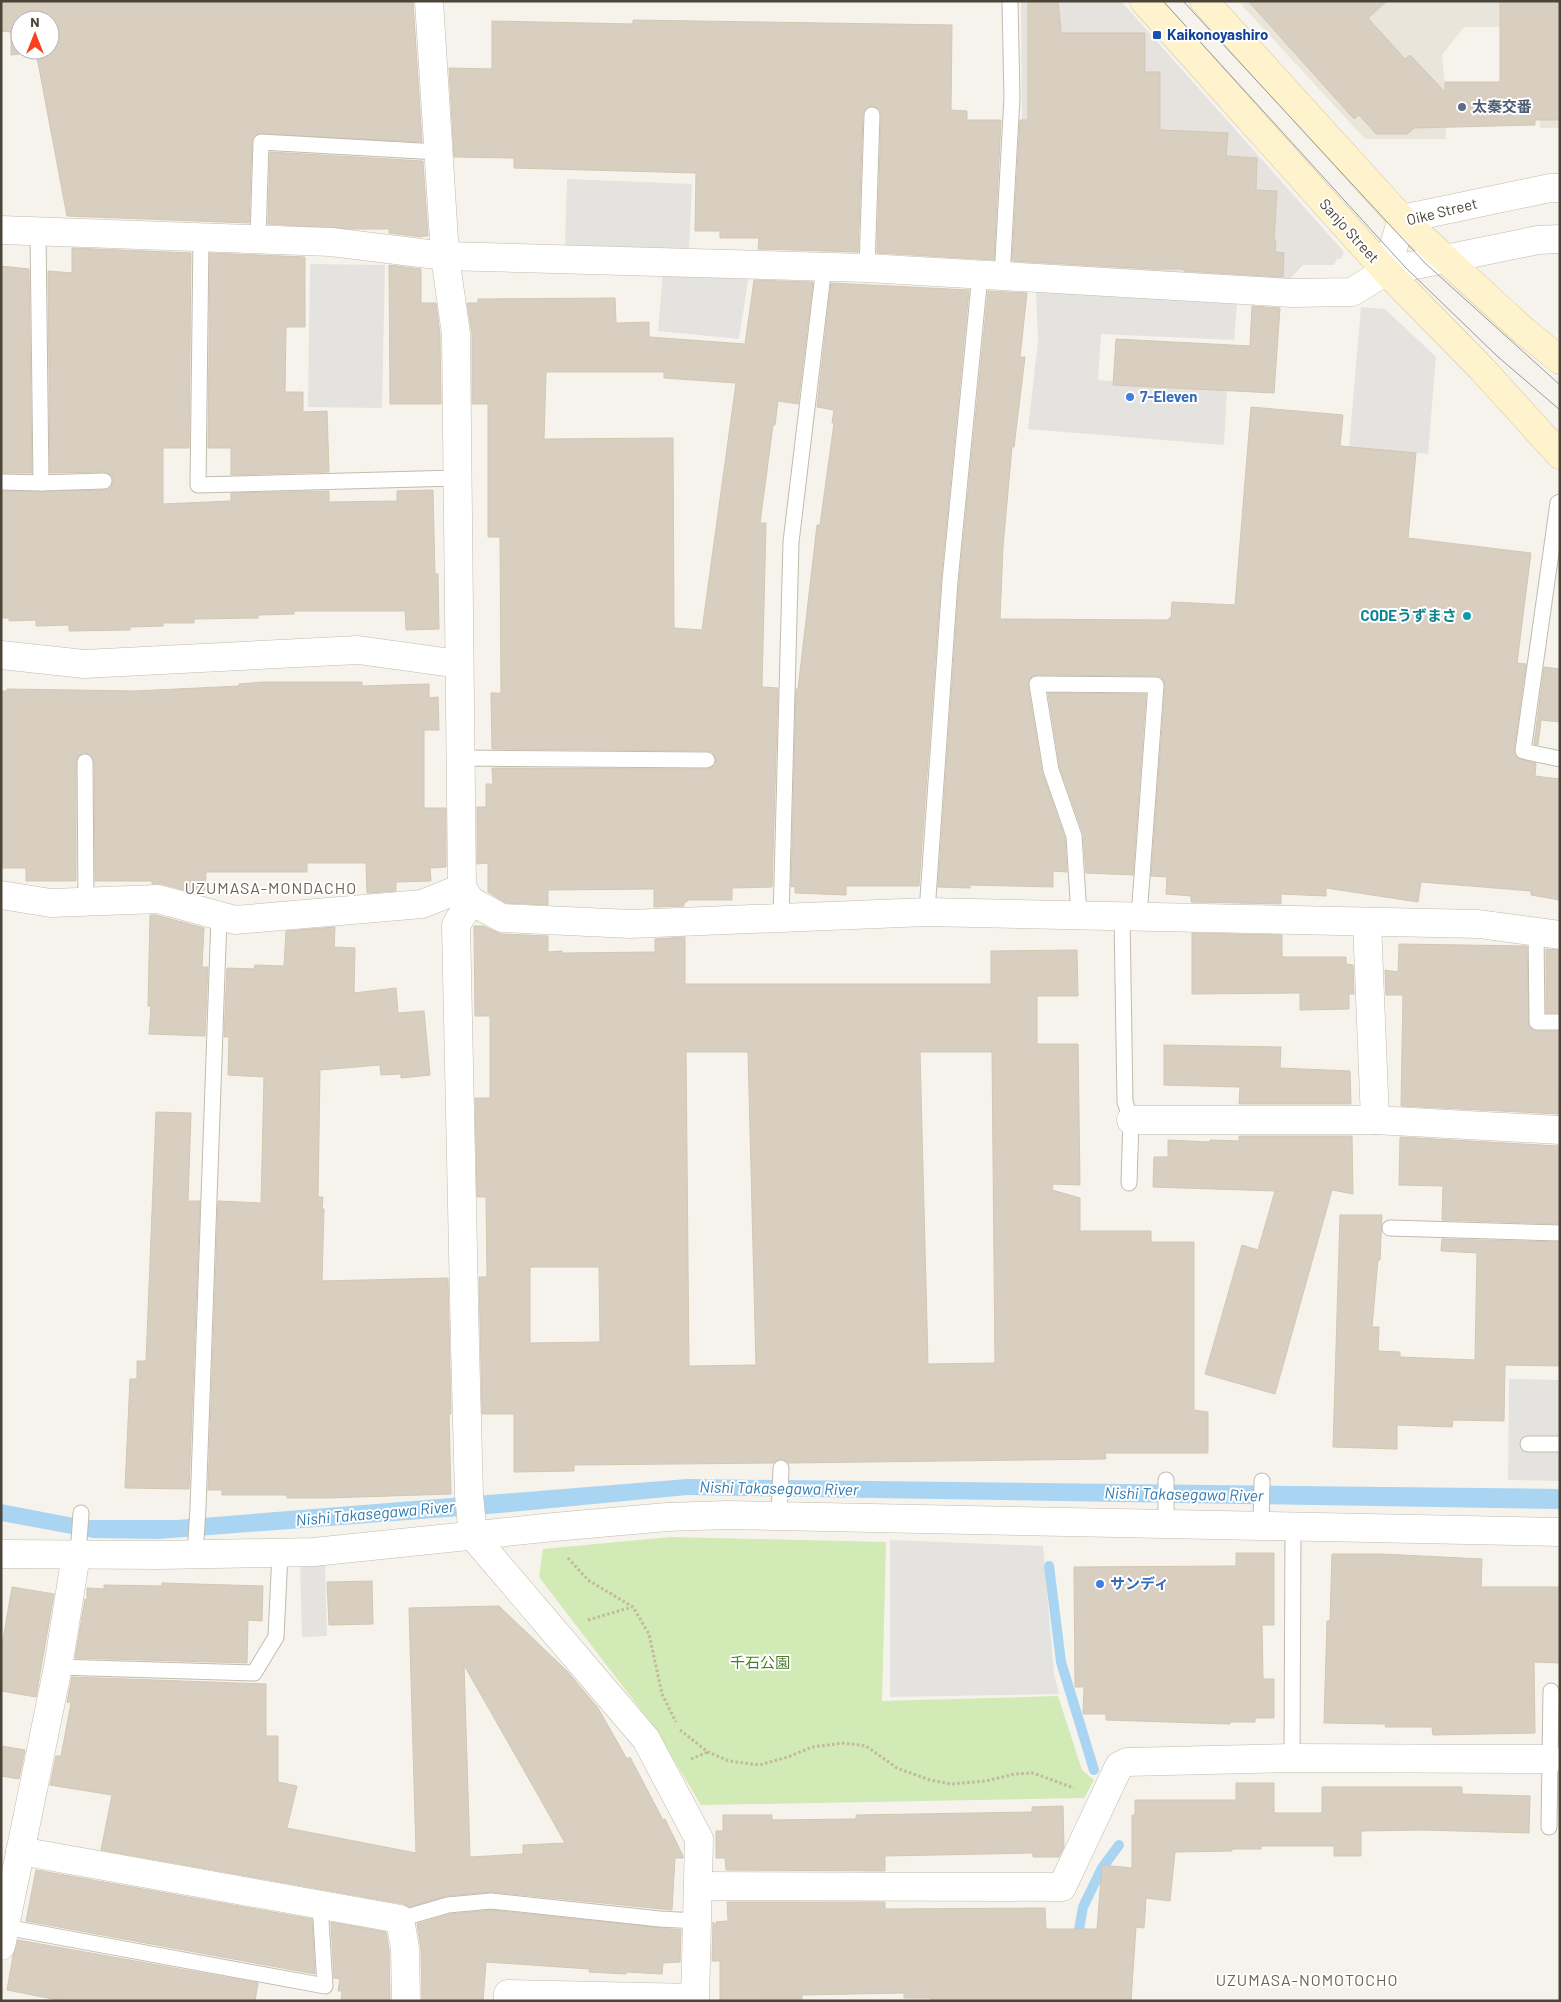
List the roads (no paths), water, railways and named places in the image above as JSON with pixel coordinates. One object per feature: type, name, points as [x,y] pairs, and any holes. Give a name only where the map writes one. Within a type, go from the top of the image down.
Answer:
[{"type":"main road","name":"Sanjo Street","points":[[1144,1],[1386,272],[1482,368],[1560,455]]},
{"type":"main road","points":[[1204,1],[1402,220],[1560,360]]},
{"type":"street","points":[[429,1],[445,256],[456,334],[460,758],[466,894],[456,925],[471,1516],[553,1631],[646,1739],[699,1839],[694,2000],[508,1994],[508,2001]]},
{"type":"street","name":"Oike Street","points":[[1386,272],[1402,220],[1550,188],[1560,188]]},
{"type":"street","points":[[1,230],[331,242],[445,256],[824,266],[1292,293],[1352,292],[1386,272],[1538,240],[1560,239]]},
{"type":"street","points":[[1,655],[84,664],[358,650],[459,664]]},
{"type":"street","points":[[1,895],[51,903],[158,899],[219,917],[236,920],[422,904],[466,894],[502,918],[630,924],[927,912],[1130,918],[1479,924],[1548,933]]},
{"type":"street","points":[[1367,922],[1375,1120]]},
{"type":"street","points":[[1130,1120],[1375,1120],[1560,1130]]},
{"type":"street","points":[[1,1554],[77,1548],[195,1547],[280,1553],[314,1552],[471,1516],[554,1527],[667,1517],[728,1516],[779,1512],[1262,1516],[1293,1527],[1560,1532]]},
{"type":"street","points":[[3,1936],[58,1667],[77,1548]]},
{"type":"street","points":[[698,1886],[1062,1887],[1118,1766],[1127,1762],[1292,1758],[1550,1759]]},
{"type":"street","points":[[20,1851],[400,1919],[405,1949],[406,2001]]},
{"type":"lane","points":[[927,912],[950,581],[991,276],[1012,98],[1010,1]]},
{"type":"lane","points":[[867,268],[872,115]]},
{"type":"lane","points":[[258,239],[261,142],[438,152]]},
{"type":"lane","points":[[38,232],[41,483]]},
{"type":"lane","points":[[201,238],[198,485],[456,478]]},
{"type":"lane","points":[[781,919],[791,542],[824,266]]},
{"type":"lane","points":[[1,482],[104,481]]},
{"type":"lane","points":[[1560,502],[1558,503],[1522,751],[1560,759]]},
{"type":"lane","points":[[1079,916],[1074,836],[1051,770],[1037,684],[1156,685],[1130,918],[1125,1102],[1130,1120],[1129,1184]]},
{"type":"lane","points":[[460,758],[707,760]]},
{"type":"lane","points":[[85,762],[86,902]]},
{"type":"lane","points":[[195,1547],[198,1508],[219,917]]},
{"type":"lane","points":[[1548,933],[1538,1022],[1560,1022]]},
{"type":"lane","points":[[1390,1228],[1560,1233]]},
{"type":"lane","points":[[1528,1444],[1560,1444]]},
{"type":"lane","points":[[779,1512],[781,1468]]},
{"type":"lane","points":[[1166,1480],[1166,1515]]},
{"type":"lane","points":[[1262,1481],[1262,1516]]},
{"type":"lane","points":[[77,1548],[81,1512]]},
{"type":"lane","points":[[1292,1758],[1293,1527]]},
{"type":"lane","points":[[58,1667],[254,1673],[276,1637],[280,1553]]},
{"type":"lane","points":[[1548,1827],[1551,1691]]},
{"type":"lane","points":[[400,1919],[448,1905],[491,1901],[660,1919],[697,1921]]},
{"type":"lane","points":[[3,1936],[325,1986],[320,1904]]},
{"type":"water","name":"Nishi Takasegawa River","points":[[687,1479],[1560,1489],[1560,1509],[687,1495],[500,1513],[158,1539],[93,1538],[1,1521],[1,1504],[84,1520],[177,1520]]},
{"type":"waterway","points":[[1049,1566],[1061,1662],[1094,1770]]},
{"type":"waterway","points":[[1077,1941],[1083,1907],[1102,1868],[1119,1845]]},
{"type":"tram line","points":[[1163,1],[1405,267],[1497,356],[1560,410]]},
{"type":"tram line","points":[[1183,1],[1425,263],[1560,385]]},
{"type":"place","name":"Kaikonoyashiro","points":[[1157,35]]},
{"type":"place","name":"太秦交番","points":[[1462,107]]},
{"type":"place","name":"7-Eleven","points":[[1130,397]]},
{"type":"place","name":"CODEうずまさ","points":[[1467,616]]},
{"type":"place","name":"サンディ","points":[[1100,1584]]},
{"type":"district","name":"UZUMASA-MONDACHO","points":[[271,888]]},
{"type":"district","name":"UZUMASA-NOMOTOCHO","points":[[1307,1980]]},
{"type":"park label","name":"千石公園","points":[[760,1663]]}]
